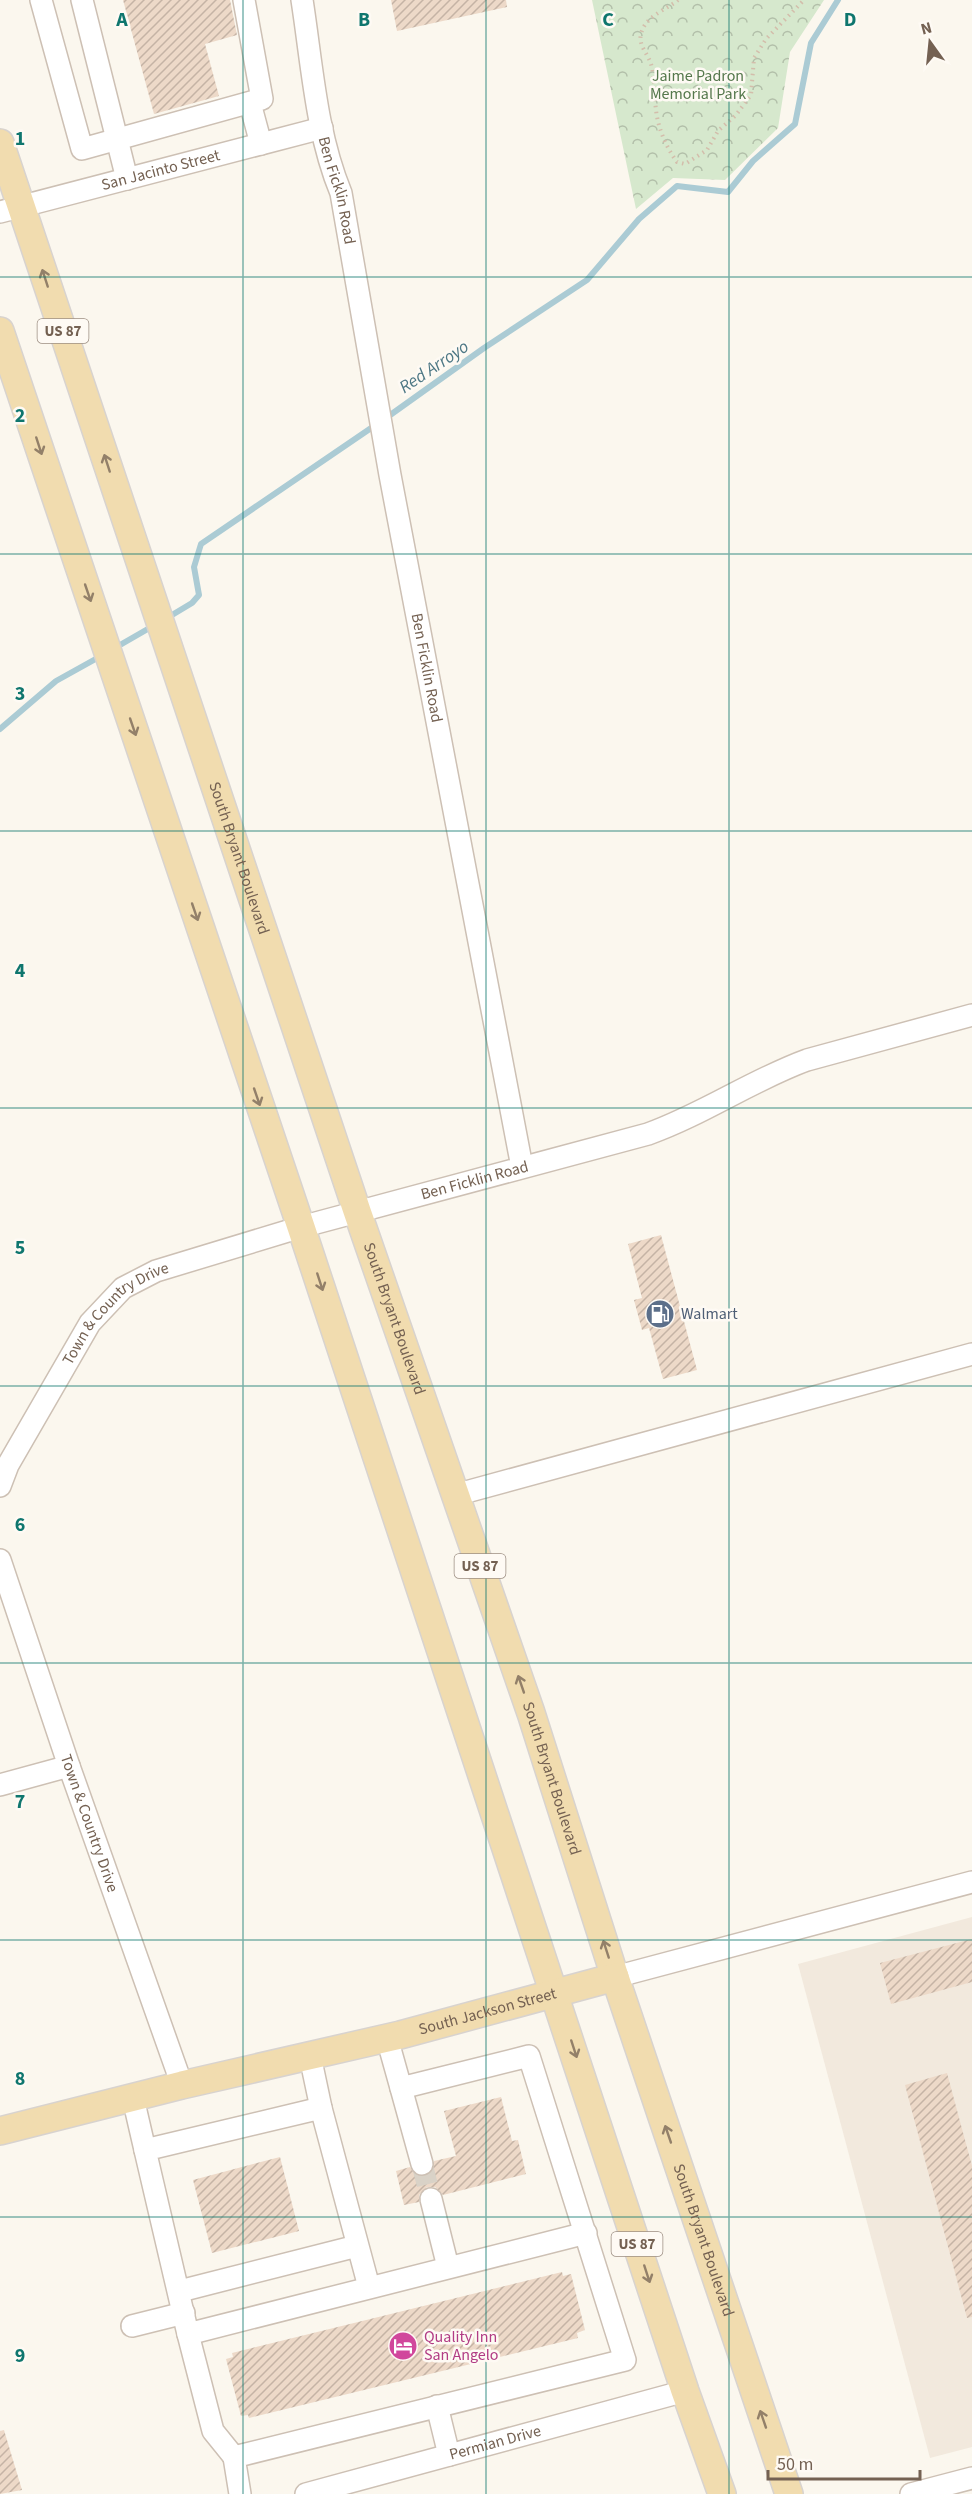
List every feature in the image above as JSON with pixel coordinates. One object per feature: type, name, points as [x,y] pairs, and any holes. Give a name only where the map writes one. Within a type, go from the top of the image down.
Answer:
[{"type":"main road","name":"South Bryant Boulevard","points":[[0,143],[11,209],[125,519],[166,639],[357,1212],[531,1713],[615,1977],[789,2494]]},
{"type":"main road","name":"US 87","points":[[0,331],[7,374],[69,537],[301,1227],[685,2391],[722,2494]]},
{"type":"main road","name":"South Jackson Street","points":[[0,2131],[182,2085],[387,2038],[615,1977]]},
{"type":"street","points":[[41,0],[82,149],[262,99],[244,0]]},
{"type":"street","points":[[82,0],[127,179]]},
{"type":"street","name":"Ben Ficklin Road","points":[[301,1227],[522,1167],[390,475],[341,193],[329,165],[322,128],[302,0]]},
{"type":"street","points":[[250,103],[261,144]]},
{"type":"street","name":"San Jacinto Street","points":[[11,209],[322,128]]},
{"type":"street","points":[[522,1167],[666,1127],[796,1064],[972,1015]]},
{"type":"street","name":"Town & Country Drive","points":[[0,1486],[8,1465],[90,1323],[123,1288],[156,1272],[301,1227]]},
{"type":"street","points":[[455,1495],[972,1354]]},
{"type":"street","name":"Town & Country Drive","points":[[0,1560],[69,1766],[182,2085]]},
{"type":"street","points":[[0,1785],[69,1766]]},
{"type":"street","name":"South Jackson Street","points":[[615,1977],[972,1882]]},
{"type":"street","points":[[387,2038],[422,2164]]},
{"type":"street","points":[[310,2056],[321,2108],[369,2288]]},
{"type":"street","points":[[234,2457],[625,2360],[529,2056],[401,2088]]},
{"type":"street","points":[[133,2098],[213,2431],[234,2457],[240,2494]]},
{"type":"street","points":[[145,2150],[321,2108]]},
{"type":"street","points":[[431,2199],[448,2267]]},
{"type":"street","points":[[188,2334],[586,2233]]},
{"type":"street","points":[[180,2291],[357,2246]]},
{"type":"street","points":[[132,2326],[184,2313]]},
{"type":"street","name":"Permian Drive","points":[[306,2494],[685,2391]]},
{"type":"street","points":[[437,2406],[449,2455]]},
{"type":"street","points":[[911,2494],[972,2478]]},
{"type":"path","points":[[678,0],[653,16],[640,35],[642,46],[650,61],[655,84],[656,112],[663,136],[676,162],[685,164],[706,150],[718,131],[736,115],[751,94],[754,58],[766,39],[804,0]]},
{"type":"shaded area","points":[[972,1917],[972,2447],[930,2458],[798,1964]]},
{"type":"green space","name":"Jaime Padron Memorial Park","points":[[592,0],[824,0],[790,52],[778,128],[725,180],[673,178],[636,209]]},
{"type":"building","points":[[123,0],[230,0],[237,35],[205,44],[219,96],[154,114]]},
{"type":"building","points":[[391,0],[506,0],[507,7],[397,31]]},
{"type":"building","name":"Walmart","points":[[661,1235],[697,1370],[663,1379],[649,1328],[642,1330],[634,1300],[642,1298],[628,1244]]},
{"type":"building","points":[[972,1939],[972,1982],[891,2004],[880,1963]]},
{"type":"building","points":[[947,2073],[972,2166],[972,2317],[967,2318],[905,2085]]},
{"type":"building","points":[[501,2097],[512,2141],[518,2140],[526,2174],[443,2195],[435,2187],[427,2187],[419,2195],[419,2202],[404,2205],[396,2171],[410,2167],[414,2173],[425,2176],[431,2172],[434,2161],[456,2156],[444,2111]]},
{"type":"building","points":[[280,2157],[299,2231],[212,2253],[193,2180]]},
{"type":"building","name":"Quality Inn San Angelo","points":[[562,2272],[563,2276],[571,2274],[585,2330],[577,2333],[578,2338],[249,2418],[248,2415],[241,2416],[226,2359],[233,2357],[232,2353]]},
{"type":"building","points":[[4,2430],[22,2490],[0,2494],[0,2431]]},
{"type":"waterway","name":"Red Arroyo","points":[[386,418],[484,348],[587,280],[639,219],[677,186],[728,192],[753,161],[795,124],[811,43],[838,0]]},
{"type":"waterway","name":"Red Arroyo","points":[[167,618],[192,603],[199,595],[194,567],[201,544],[377,424]]},
{"type":"waterway","name":"Red Arroyo","points":[[113,649],[153,626]]},
{"type":"waterway","name":"Red Arroyo","points":[[0,729],[56,681],[101,656]]},
{"type":"tunnel","points":[[422,2164],[431,2199]]},
{"type":"place","name":"Walmart","points":[[660,1314]]},
{"type":"place","name":"Quality Inn San Angelo","points":[[403,2346]]}]
